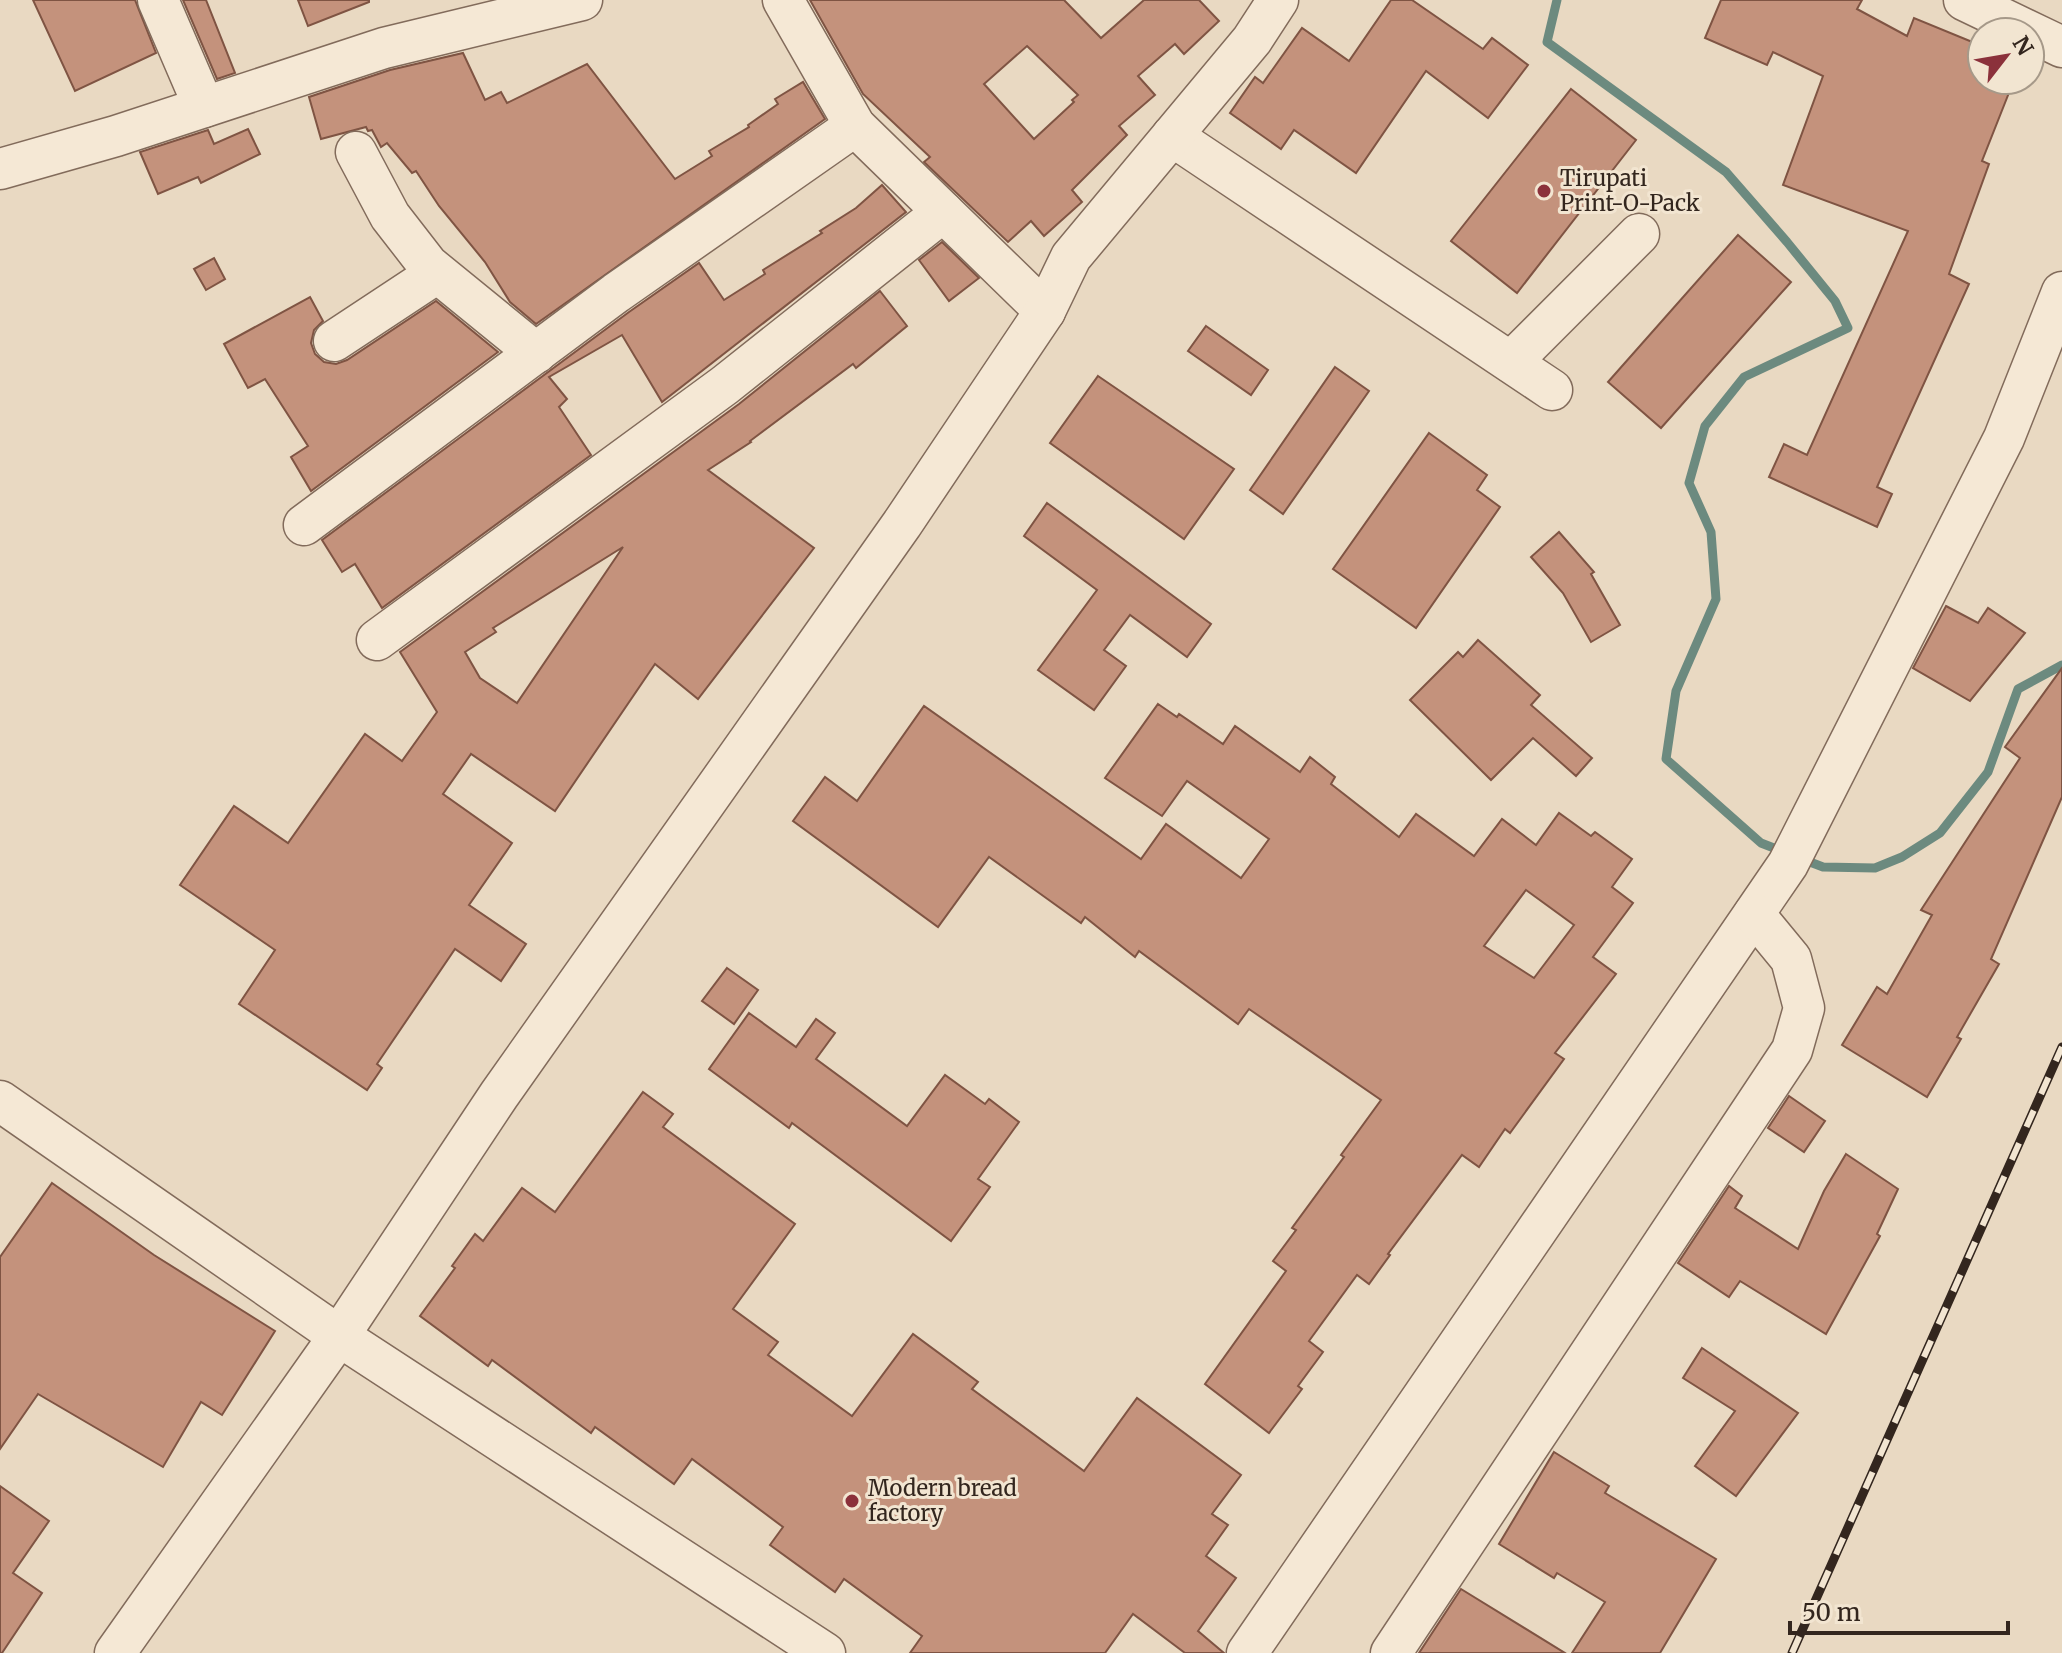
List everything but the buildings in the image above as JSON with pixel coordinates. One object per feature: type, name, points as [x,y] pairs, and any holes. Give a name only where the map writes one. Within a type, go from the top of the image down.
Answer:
[{"type":"street","points":[[158,0],[204,107]]},
{"type":"street","points":[[0,169],[384,48],[447,14],[582,0]]},
{"type":"street","points":[[783,0],[855,126],[1045,311]]},
{"type":"street","points":[[115,1653],[339,1336],[499,1095],[902,524],[1045,311],[1071,257],[1252,40],[1278,0]]},
{"type":"street","points":[[1964,0],[2062,47]]},
{"type":"street","points":[[304,525],[616,293],[855,126]]},
{"type":"street","points":[[1172,136],[1552,390]]},
{"type":"street","points":[[356,152],[390,216],[428,265],[536,353]]},
{"type":"street","points":[[377,640],[725,385],[943,212]]},
{"type":"street","points":[[1511,362],[1639,234]]},
{"type":"street","points":[[334,341],[437,273]]},
{"type":"street","points":[[1247,1653],[1788,864],[2004,438],[2062,292]]},
{"type":"street","points":[[1391,1653],[1792,1050],[1804,1008],[1791,959],[1754,914]]},
{"type":"street","points":[[0,1101],[339,1336],[825,1653]]},
{"type":"waterway","points":[[1557,0],[1547,42],[1726,172],[1835,301],[1848,328],[1744,377],[1705,426],[1689,483],[1711,532],[1716,599],[1676,691],[1666,759],[1761,843],[1784,852]]},
{"type":"waterway","points":[[1802,859],[1823,867],[1875,868],[1902,857],[1940,833],[1988,772],[2018,689],[2062,665]]},
{"type":"railway","points":[[1792,1653],[2062,1047]]},
{"type":"place","name":"Tirupati Print-O-Pack","points":[[1544,191]]},
{"type":"place","name":"Modern bread factory","points":[[852,1501]]}]
